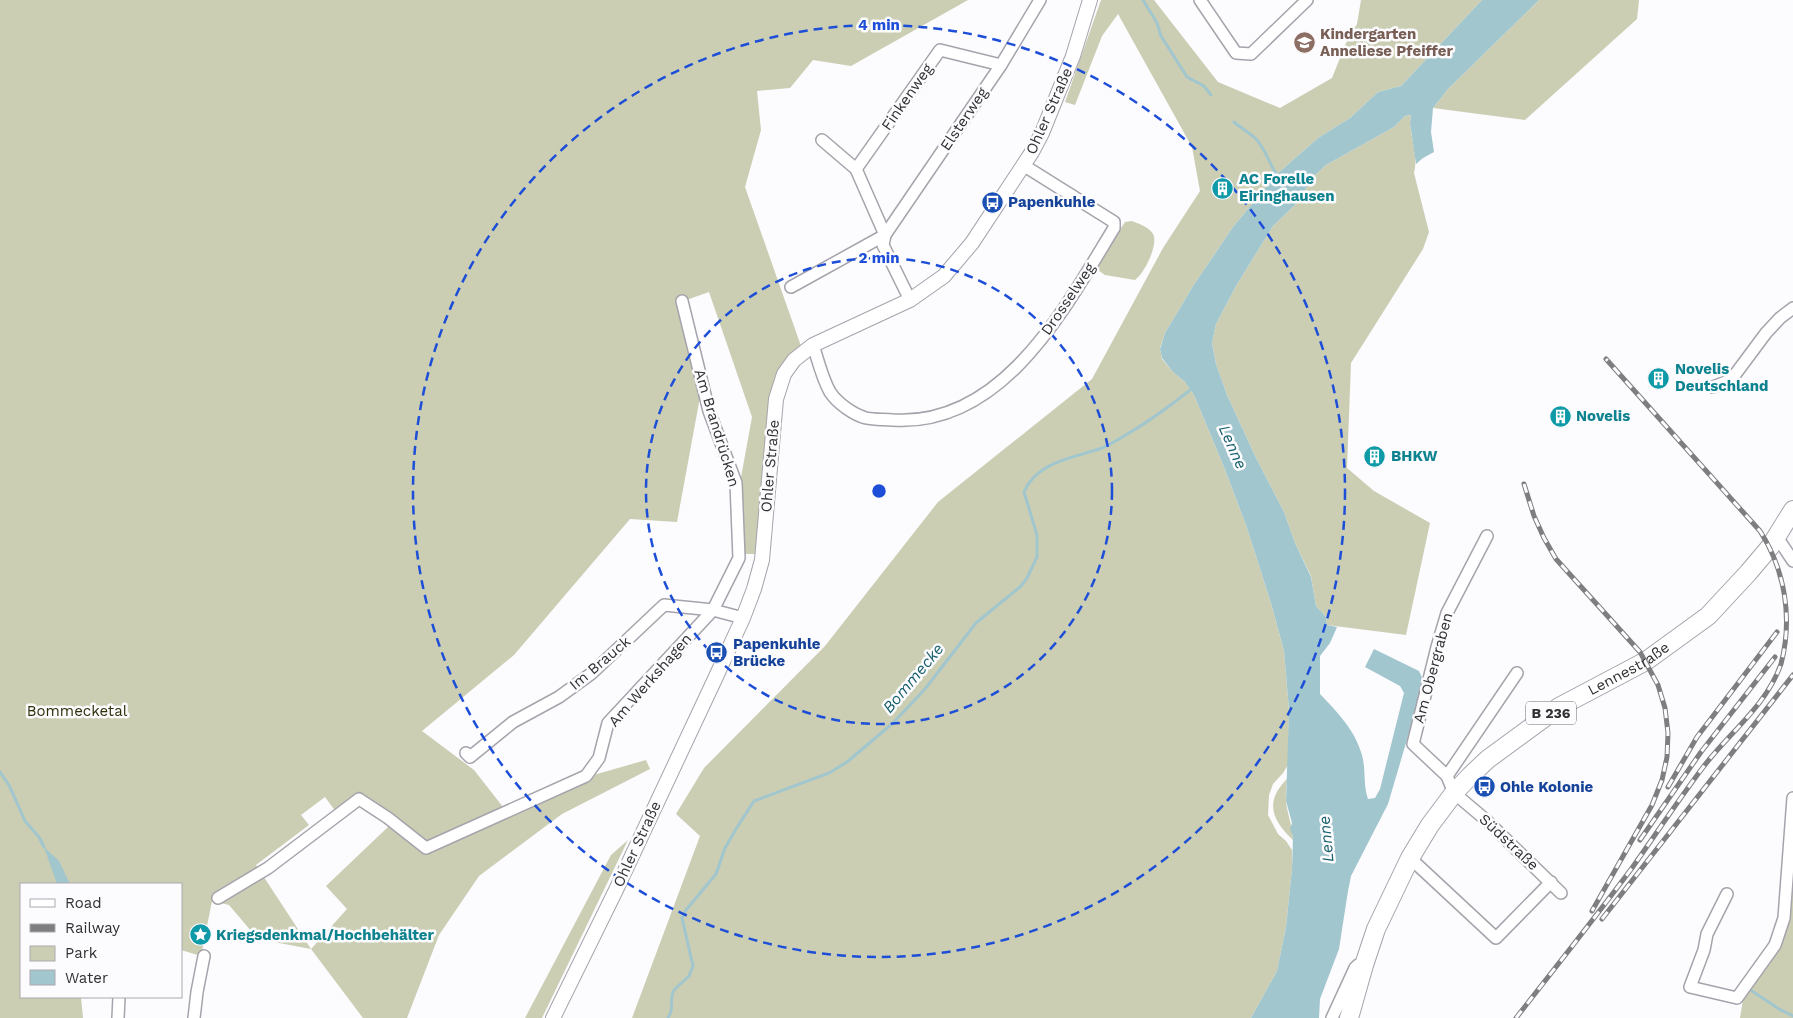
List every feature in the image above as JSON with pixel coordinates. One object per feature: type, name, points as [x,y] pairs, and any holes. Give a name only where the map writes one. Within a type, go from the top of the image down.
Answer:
[{"type":"main road","name":"Lennestraße","points":[[1349,1018],[1376,929],[1410,858],[1430,825],[1454,793],[1488,759],[1559,707],[1646,662],[1708,616],[1748,573],[1777,537],[1793,510]]},
{"type":"street","name":"Elsterweg","points":[[885,236],[1001,65],[1040,0]]},
{"type":"street","name":"Ohler Straße","points":[[553,1018],[743,618],[754,589],[762,560],[776,398],[784,374],[794,360],[813,345],[910,300],[944,276],[972,243],[1042,134],[1073,56],[1090,0]]},
{"type":"street","points":[[1200,0],[1236,53],[1250,54],[1307,0]]},
{"type":"street","name":"Finkenweg","points":[[856,170],[940,50],[1001,65]]},
{"type":"street","points":[[822,140],[856,170],[885,236],[883,245],[910,300]]},
{"type":"street","name":"Drosselweg","points":[[813,345],[830,392],[845,408],[865,418],[906,421],[945,414],[982,396],[1020,364],[1058,319],[1114,228],[1114,222],[1023,165]]},
{"type":"street","points":[[791,287],[885,236]]},
{"type":"street","name":"Am Brandrücken","points":[[682,301],[709,412],[736,483],[739,558],[712,610]]},
{"type":"street","points":[[1713,387],[1731,380],[1766,333],[1793,308]]},
{"type":"street","name":"Am Obergraben","points":[[1454,793],[1446,776],[1413,744],[1447,613],[1488,536]]},
{"type":"street","points":[[1777,537],[1793,561]]},
{"type":"street","name":"Im Brauck","points":[[466,753],[470,757],[513,722],[559,697],[592,673],[664,606],[712,610],[743,618]]},
{"type":"street","name":"Am Werkshagen","points":[[218,898],[268,868],[359,799],[388,818],[426,848],[586,776],[599,758],[608,723],[712,610]]},
{"type":"street","points":[[1446,776],[1517,674]]},
{"type":"street","name":"Südstraße","points":[[1454,793],[1561,892]]},
{"type":"street","points":[[1727,894],[1708,934],[1690,987],[1737,998],[1775,945],[1784,918],[1793,798]]},
{"type":"street","points":[[1410,858],[1496,938],[1551,882]]},
{"type":"street","points":[[194,1018],[204,956]]},
{"type":"street","name":"Lennestraße","points":[[1332,1018],[1355,968],[1358,965],[1364,965]]},
{"type":"street","points":[[118,1018],[119,998]]},
{"type":"green space","name":"Bommecketal","points":[[0,0],[968,0],[851,66],[813,60],[790,88],[757,91],[761,130],[745,187],[801,346],[789,358],[759,554],[743,554],[740,483],[752,417],[709,292],[678,303],[700,397],[677,522],[630,519],[514,655],[422,731],[474,770],[503,807],[427,842],[358,792],[336,812],[325,797],[301,815],[309,825],[256,865],[311,949],[258,939],[229,905],[212,901],[201,956],[182,950],[182,883],[20,883],[20,998],[81,998],[83,1018],[0,1018]]},
{"type":"green space","points":[[1101,0],[1154,0],[1218,82],[1280,108],[1332,78],[1346,43],[1357,24],[1361,0],[1482,0],[1401,86],[1378,92],[1350,118],[1318,138],[1276,175],[1233,227],[1193,286],[1165,333],[1160,348],[1162,359],[1185,382],[1194,395],[1224,467],[1246,525],[1284,651],[1289,710],[1288,765],[1273,784],[1269,795],[1268,815],[1278,834],[1292,850],[1292,869],[1286,927],[1277,971],[1251,1018],[632,1018],[700,836],[676,814],[704,768],[825,646],[938,502],[1092,379],[1163,248],[1200,191],[1192,147],[1118,14],[1102,36],[1075,105],[1065,102]]},
{"type":"green space","points":[[1539,0],[1639,0],[1637,19],[1525,120],[1433,108],[1448,89]]},
{"type":"green space","points":[[1411,115],[1410,122],[1415,159],[1414,173],[1429,232],[1423,249],[1351,363],[1347,468],[1374,491],[1430,523],[1406,635],[1327,625],[1326,617],[1316,606],[1311,576],[1295,543],[1284,512],[1256,458],[1227,395],[1216,364],[1212,343],[1216,324],[1236,286],[1273,226],[1298,202],[1312,178],[1326,165],[1394,127],[1405,116]]},
{"type":"green space","points":[[1132,221],[1153,234],[1154,245],[1146,265],[1135,280],[1105,275],[1095,268],[1125,222]]},
{"type":"green space","points":[[646,760],[650,769],[562,814],[479,876],[439,935],[407,1018],[363,1018],[311,949],[347,909],[326,886],[389,826],[423,852],[590,776]]},
{"type":"green space","points":[[1287,779],[1286,801],[1293,840],[1276,818],[1273,803],[1275,795]]},
{"type":"green space","points":[[628,840],[542,1018],[525,1018],[611,855]]},
{"type":"green space","points":[[1793,886],[1793,1018],[1740,1018],[1743,999],[1757,980],[1776,947],[1789,919]]},
{"type":"water","name":"Lenne","points":[[1482,0],[1539,0],[1448,89],[1433,108],[1431,132],[1434,152],[1416,164],[1410,123],[1411,115],[1405,116],[1394,127],[1326,165],[1312,178],[1298,202],[1273,226],[1236,286],[1216,324],[1212,343],[1216,364],[1227,395],[1256,458],[1284,512],[1295,543],[1311,577],[1316,606],[1326,617],[1327,625],[1337,627],[1330,643],[1320,656],[1320,694],[1345,722],[1359,746],[1363,760],[1368,799],[1375,798],[1380,789],[1404,693],[1400,686],[1365,667],[1374,649],[1419,671],[1424,682],[1388,804],[1351,876],[1339,949],[1320,999],[1319,1018],[1251,1018],[1277,971],[1286,927],[1292,869],[1293,836],[1290,829],[1292,823],[1286,801],[1289,710],[1284,651],[1246,525],[1224,467],[1194,395],[1185,382],[1172,371],[1162,358],[1160,349],[1165,333],[1193,286],[1233,227],[1276,175],[1318,138],[1350,118],[1378,92],[1401,86]]},
{"type":"water","points":[[44,847],[59,861],[70,883],[57,883]]},
{"type":"waterway","points":[[1143,0],[1157,23],[1161,36],[1187,77],[1204,86],[1211,95]]},
{"type":"waterway","points":[[1234,122],[1259,143],[1278,177]]},
{"type":"waterway","name":"Bommecke","points":[[668,1018],[671,1012],[674,990],[689,976],[693,966],[682,918],[686,910],[716,874],[725,848],[754,801],[829,773],[847,762],[893,723],[925,689],[976,623],[1021,586],[1037,557],[1037,535],[1024,492],[1038,473],[1057,462],[1112,443],[1154,417],[1193,388]]},
{"type":"waterway","name":"Bommecke","points":[[0,772],[9,785],[25,821],[39,837],[44,847]]},
{"type":"waterway","points":[[1752,991],[1793,1016]]},
{"type":"railway","points":[[1516,1018],[1632,868],[1714,753],[1757,706],[1774,679],[1781,664],[1785,647],[1786,612],[1781,578],[1769,546],[1760,531],[1606,359]]},
{"type":"railway","points":[[1524,484],[1534,516],[1556,559],[1640,652],[1658,685],[1665,708],[1668,733],[1667,757],[1662,780],[1652,805],[1592,911]]},
{"type":"railway","points":[[1668,787],[1697,737],[1777,632]]},
{"type":"railway","points":[[1640,840],[1701,752],[1775,657]]},
{"type":"railway","points":[[1602,919],[1793,675]]},
{"type":"place","name":"Kindergarten Anneliese Pfeiffer","points":[[1304,43]]},
{"type":"place","name":"AC Forelle Eiringhausen","points":[[1223,188]]},
{"type":"place","name":"Papenkuhle","points":[[992,202]]},
{"type":"place","name":"Novelis Deutschland","points":[[1659,378]]},
{"type":"place","name":"Novelis","points":[[1560,416]]},
{"type":"place","name":"BHKW","points":[[1375,456]]},
{"type":"place","name":"Papenkuhle Brücke","points":[[717,653]]},
{"type":"place","name":"Ohle Kolonie","points":[[1484,787]]},
{"type":"place","name":"Kriegsdenkmal/Hochbehälter","points":[[200,935]]}]
